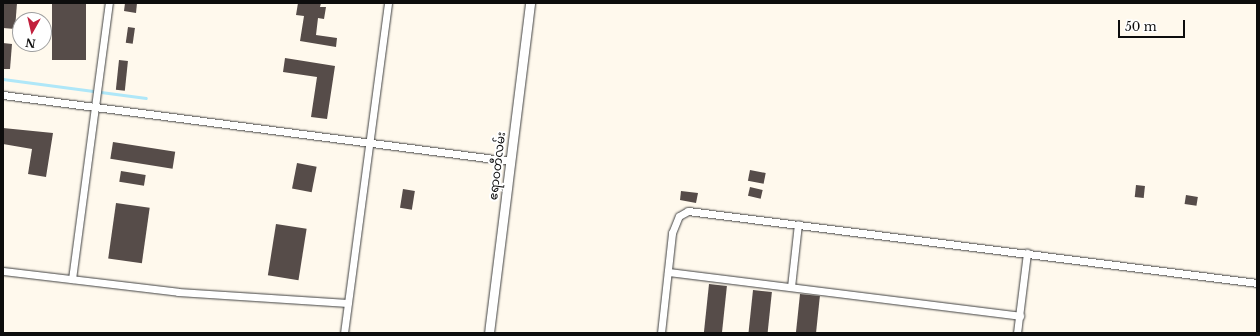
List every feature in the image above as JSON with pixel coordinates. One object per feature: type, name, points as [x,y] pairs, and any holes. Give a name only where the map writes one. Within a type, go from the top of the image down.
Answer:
[{"type":"street","points":[[72,279],[108,3]]},
{"type":"street","points":[[344,333],[388,3]]},
{"type":"street","name":"ဧရာဝတီလမ်း","points":[[489,333],[530,3]]},
{"type":"street","points":[[3,94],[510,162]]},
{"type":"street","points":[[660,333],[675,223],[688,210],[1257,283]]},
{"type":"street","points":[[791,287],[798,224]]},
{"type":"street","points":[[1018,333],[1027,253]]},
{"type":"street","points":[[3,270],[178,292],[348,304]]},
{"type":"street","points":[[668,272],[1020,316]]},
{"type":"building","points":[[3,3],[17,3],[16,12],[12,12],[12,29],[3,28]]},
{"type":"building","points":[[52,3],[86,3],[86,60],[52,60]]},
{"type":"building","points":[[125,3],[137,3],[136,13],[124,11]]},
{"type":"building","points":[[298,3],[321,3],[320,7],[326,7],[324,19],[318,18],[316,35],[337,38],[336,47],[300,41],[304,16],[296,15]]},
{"type":"building","points":[[128,27],[135,28],[133,44],[126,43]]},
{"type":"building","points":[[3,43],[12,44],[10,69],[3,69]]},
{"type":"building","points":[[285,58],[335,66],[327,119],[311,117],[317,77],[283,72]]},
{"type":"building","points":[[119,60],[128,61],[125,91],[116,90]]},
{"type":"building","points":[[3,128],[53,133],[46,177],[28,174],[32,149],[3,144]]},
{"type":"building","points":[[113,142],[175,152],[173,169],[110,159]]},
{"type":"building","points":[[297,163],[317,167],[312,192],[292,189]]},
{"type":"building","points":[[750,170],[766,173],[764,184],[748,181]]},
{"type":"building","points":[[121,171],[146,175],[144,186],[119,182]]},
{"type":"building","points":[[1136,185],[1145,186],[1144,198],[1135,197]]},
{"type":"building","points":[[750,187],[763,190],[761,199],[748,196]]},
{"type":"building","points":[[403,189],[415,191],[412,210],[400,208]]},
{"type":"building","points":[[681,191],[698,193],[696,203],[680,200]]},
{"type":"building","points":[[1186,195],[1198,197],[1196,206],[1185,204]]},
{"type":"building","points":[[116,203],[150,208],[142,263],[108,258]]},
{"type":"building","points":[[276,224],[307,229],[298,280],[268,275]]},
{"type":"building","points":[[709,284],[727,286],[722,333],[704,333]]},
{"type":"building","points":[[753,290],[772,292],[768,333],[749,333]]},
{"type":"building","points":[[800,294],[820,296],[816,333],[796,333]]},
{"type":"waterway","points":[[3,79],[146,98]]}]
